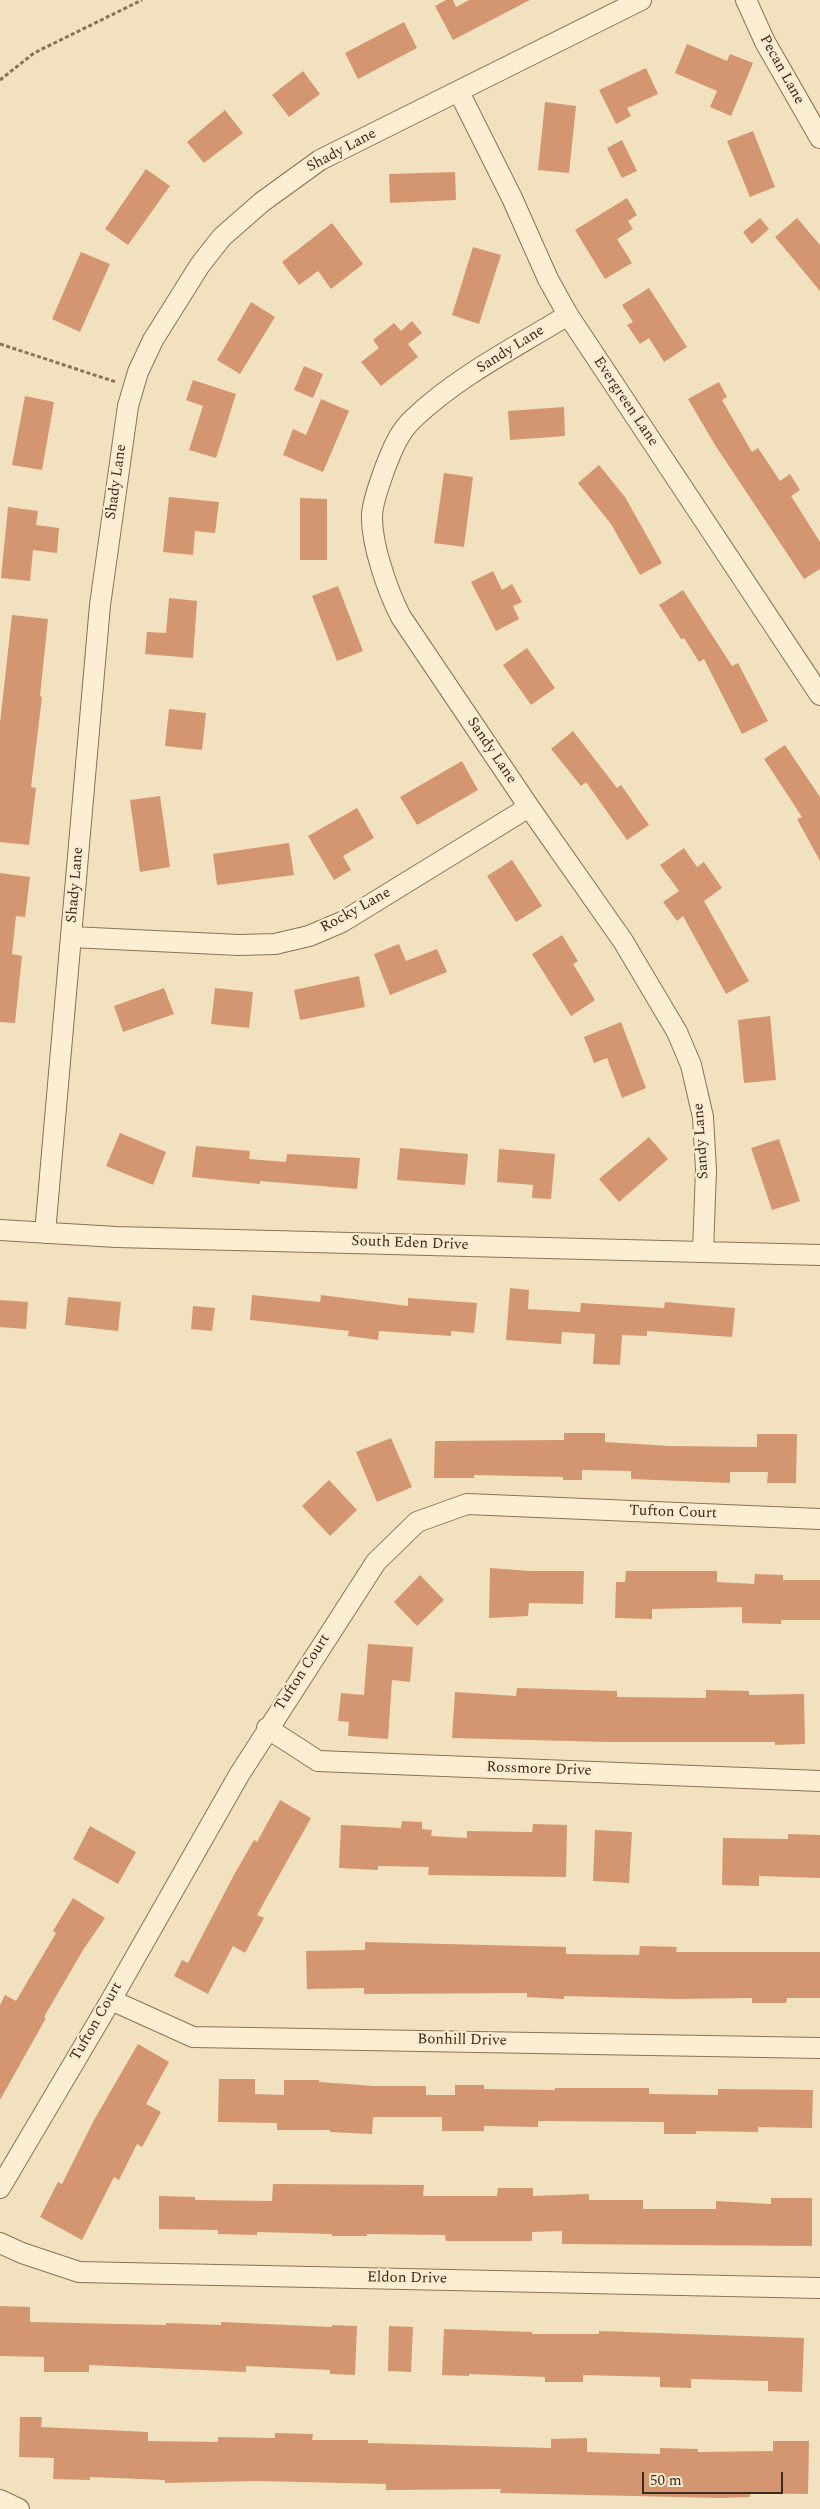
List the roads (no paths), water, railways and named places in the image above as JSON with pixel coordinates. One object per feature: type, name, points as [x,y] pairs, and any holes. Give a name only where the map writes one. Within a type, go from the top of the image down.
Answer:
[{"type":"street","name":"Shady Lane","points":[[44,1233],[100,605],[121,447],[133,387],[153,340],[200,264],[235,224],[320,160],[641,0]]},
{"type":"street","name":"Pecan Lane","points":[[746,0],[765,42],[820,138]]},
{"type":"street","name":"Evergreen Lane","points":[[459,92],[512,198],[548,279],[568,314],[820,696]]},
{"type":"street","name":"Sandy Lane","points":[[568,314],[469,376],[412,419],[392,448],[374,498],[373,533],[384,576],[401,617],[529,807],[623,941],[685,1048],[701,1099],[703,1117],[706,1170],[703,1252]]},
{"type":"street","name":"Rocky Lane","points":[[71,937],[239,946],[275,944],[309,936],[342,922],[529,807]]},
{"type":"street","name":"South Eden Drive","points":[[0,1230],[44,1233],[820,1254]]},
{"type":"street","name":"Tufton Court","points":[[0,2188],[111,2000],[238,1775],[376,1562],[417,1522],[467,1504],[820,1519]]},
{"type":"street","name":"Rossmore Drive","points":[[268,1728],[318,1761],[820,1781]]},
{"type":"street","name":"Bonhill Drive","points":[[111,2000],[193,2037],[820,2048]]},
{"type":"street","name":"Eldon Drive","points":[[0,2243],[22,2253],[79,2272],[820,2288]]},
{"type":"street","points":[[0,2500],[19,2509]]}]
